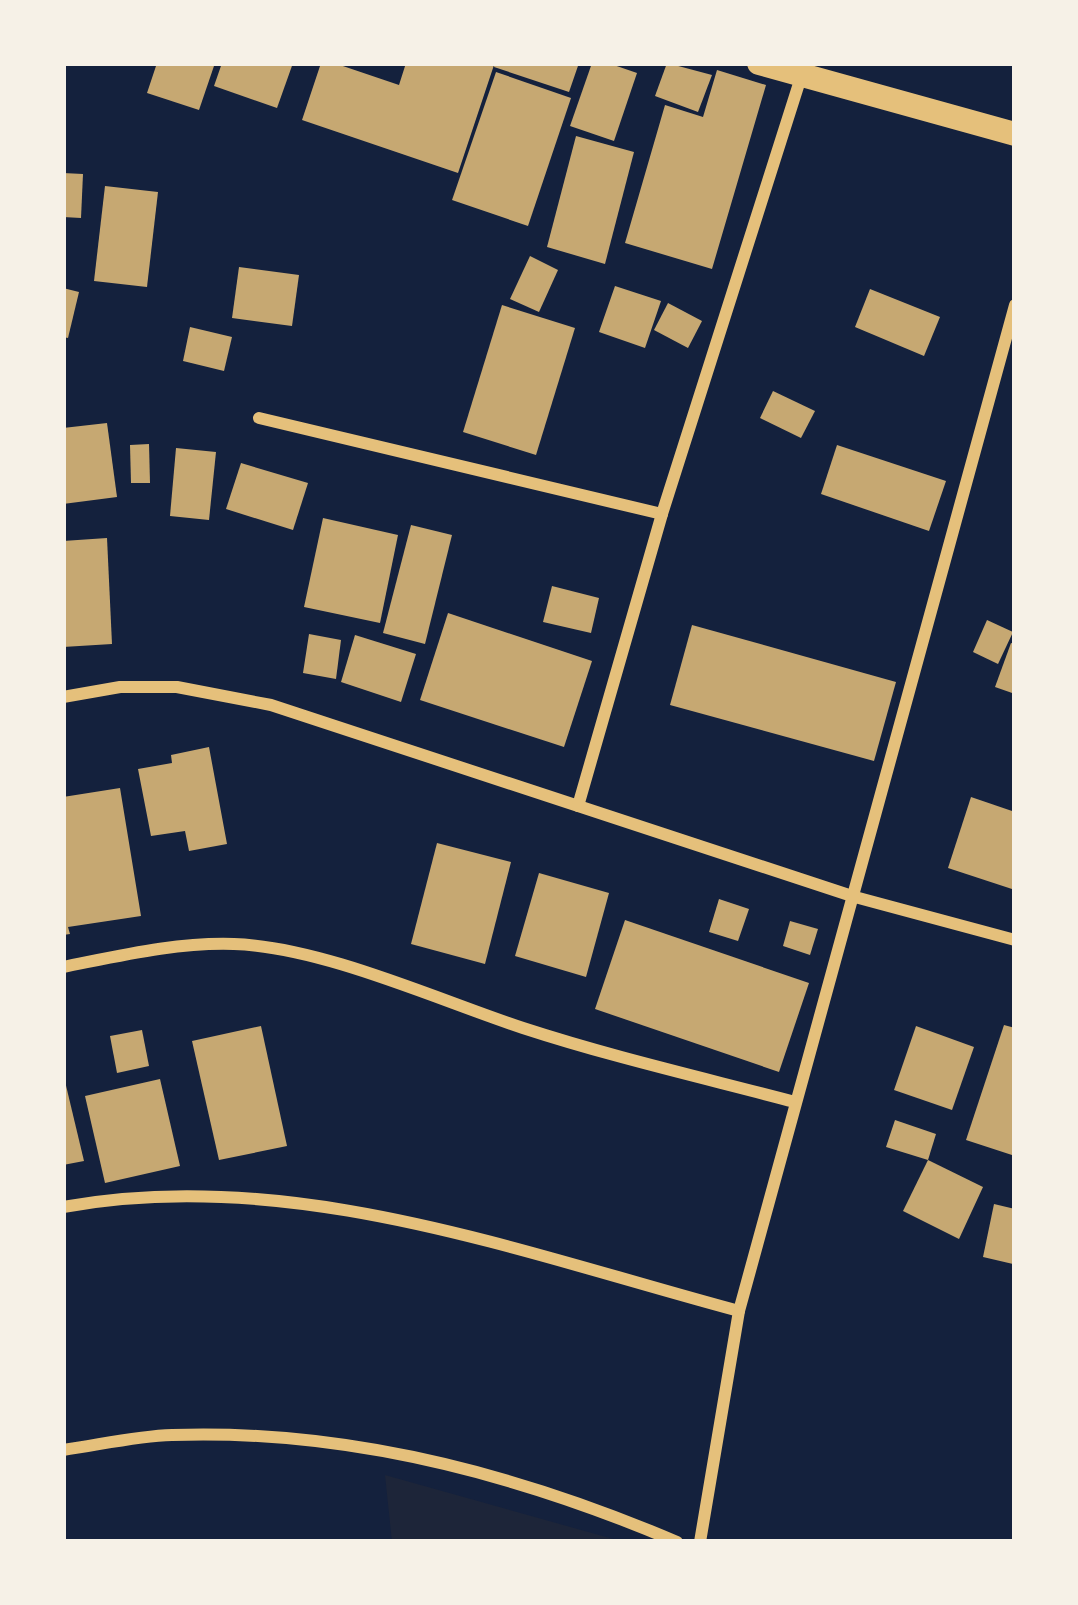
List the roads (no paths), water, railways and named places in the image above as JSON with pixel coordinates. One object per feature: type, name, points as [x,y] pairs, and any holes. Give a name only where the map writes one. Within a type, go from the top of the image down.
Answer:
[{"type":"main road","points":[[759,63],[1015,134]]},
{"type":"street","points":[[578,806],[662,514],[802,74]]},
{"type":"street","points":[[700,1542],[739,1311],[1015,305]]},
{"type":"street","points":[[259,418],[662,514]]},
{"type":"street","points":[[63,697],[121,687],[177,687],[271,705],[855,897],[1015,940]]},
{"type":"street","points":[[63,967],[145,951],[236,944],[297,954],[373,975],[526,1029],[795,1102]]},
{"type":"street","points":[[63,1207],[204,1198],[289,1202],[437,1231],[739,1311]]},
{"type":"street","points":[[63,1450],[167,1435],[267,1435],[364,1445],[591,1508],[677,1542]]}]
